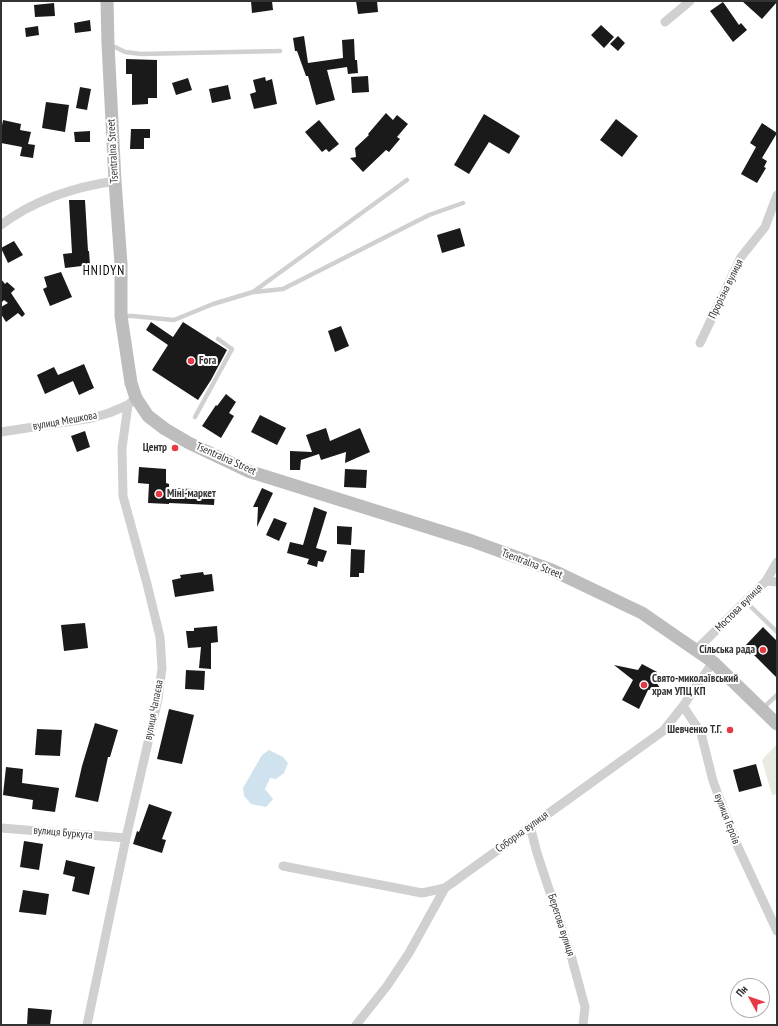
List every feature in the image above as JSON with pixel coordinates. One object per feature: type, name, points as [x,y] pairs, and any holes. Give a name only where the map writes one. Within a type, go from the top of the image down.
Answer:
[{"type":"street","name":"Tsentralna Street","points":[[107,1],[115,181],[121,264],[121,316],[131,383],[132,401],[165,429],[188,443],[248,471],[472,541],[552,570],[642,613],[713,662],[777,724]]},
{"type":"street","points":[[665,22],[690,1]]},
{"type":"street","points":[[1,225],[28,207],[57,195],[95,184],[115,181]]},
{"type":"street","name":"Прорізна вулиця","points":[[700,343],[741,257],[765,227],[777,195]]},
{"type":"street","name":"вулиця Мешкова","points":[[1,432],[92,418],[109,413],[132,401]]},
{"type":"street","name":"вулиця Чапаєва","points":[[87,1025],[126,838],[158,699],[162,668],[160,637],[124,496],[122,448],[132,401]]},
{"type":"street","name":"Мостова вулиця","points":[[696,650],[766,581],[777,562]]},
{"type":"street","points":[[766,581],[777,582]]},
{"type":"street","name":"Соборна вулиця","points":[[356,1025],[387,986],[409,953],[446,888],[663,730],[683,706],[713,662]]},
{"type":"street","name":"вулиця Героїв","points":[[683,706],[701,732],[713,781],[737,845],[777,932]]},
{"type":"street","name":"Берегова вулиця","points":[[530,826],[537,853],[572,959],[585,1007],[583,1025]]},
{"type":"street","name":"вулиця Буркута","points":[[1,828],[126,838]]},
{"type":"street","points":[[283,866],[422,893],[446,888]]},
{"type":"lane","points":[[108,44],[125,52],[141,54],[280,52]]},
{"type":"lane","points":[[253,292],[406,180]]},
{"type":"lane","points":[[121,316],[174,320],[213,304],[253,292],[283,289],[429,215],[463,203]]},
{"type":"lane","points":[[195,417],[232,349],[218,339]]},
{"type":"lane","points":[[745,601],[777,632]]},
{"type":"lane","points":[[762,708],[777,695]]},
{"type":"shaded area","points":[[777,744],[777,794],[772,795],[762,760]]},
{"type":"water","points":[[269,750],[283,757],[288,763],[284,773],[276,779],[270,778],[265,789],[273,799],[266,807],[251,804],[244,796],[243,788],[262,755]]},
{"type":"building","points":[[251,1],[272,1],[273,10],[252,13]]},
{"type":"building","points":[[356,1],[377,1],[378,12],[358,14]]},
{"type":"building","points":[[742,1],[777,1],[777,2],[762,19]]},
{"type":"building","points":[[723,2],[739,25],[741,23],[747,30],[733,42],[710,11]]},
{"type":"building","points":[[54,3],[55,16],[35,17],[34,5]]},
{"type":"building","points":[[90,20],[91,31],[75,33],[74,23]]},
{"type":"building","points":[[601,25],[614,37],[604,48],[591,35]]},
{"type":"building","points":[[38,26],[39,35],[26,37],[25,28]]},
{"type":"building","points":[[304,36],[308,63],[343,58],[342,40],[354,39],[355,60],[357,60],[358,73],[348,74],[347,67],[327,70],[335,100],[316,105],[308,76],[306,76],[297,51],[295,51],[293,38]]},
{"type":"building","points":[[618,36],[625,43],[618,51],[610,44]]},
{"type":"building","points":[[126,59],[157,60],[157,98],[148,98],[148,104],[132,105],[132,74],[126,74]]},
{"type":"building","points":[[368,76],[369,92],[352,93],[351,77]]},
{"type":"building","points":[[265,77],[266,81],[272,79],[277,104],[254,109],[250,94],[256,92],[253,80]]},
{"type":"building","points":[[188,78],[192,90],[176,95],[172,83]]},
{"type":"building","points":[[228,85],[231,99],[212,103],[209,89]]},
{"type":"building","points":[[80,87],[91,89],[87,110],[76,108]]},
{"type":"building","points":[[46,102],[69,105],[65,132],[42,128]]},
{"type":"building","points":[[386,113],[393,120],[397,115],[408,124],[397,137],[400,139],[389,152],[386,150],[363,172],[350,158],[356,157],[355,148],[369,135],[368,134]]},
{"type":"building","points":[[484,114],[520,136],[509,154],[489,142],[469,174],[454,165]]},
{"type":"building","points":[[616,119],[638,136],[622,157],[600,140]]},
{"type":"building","points":[[3,120],[21,124],[20,130],[31,132],[28,144],[35,145],[33,158],[20,156],[22,147],[1,143]]},
{"type":"building","points":[[319,120],[339,144],[329,152],[326,149],[322,152],[305,132]]},
{"type":"building","points":[[762,123],[777,133],[762,158],[767,161],[764,167],[766,168],[757,183],[741,174],[756,147],[750,143]]},
{"type":"building","points":[[131,129],[150,129],[150,138],[144,138],[144,149],[130,149]]},
{"type":"building","points":[[90,131],[90,142],[75,142],[74,132]]},
{"type":"building","points":[[69,200],[85,200],[90,265],[65,268],[63,254],[72,253]]},
{"type":"building","points":[[460,228],[465,246],[442,253],[437,235]]},
{"type":"building","points":[[14,241],[23,255],[8,263],[1,248]]},
{"type":"building","points":[[61,272],[72,297],[50,306],[43,289],[47,287],[44,277]]},
{"type":"building","points":[[1,279],[5,284],[7,282],[15,289],[11,293],[25,314],[22,317],[18,313],[6,322],[1,314],[1,307],[8,303],[4,300],[1,303]]},
{"type":"building","name":"Fora","points":[[151,322],[173,337],[183,322],[227,350],[211,380],[198,400],[152,370],[168,345],[146,330]]},
{"type":"building","points":[[341,326],[349,346],[335,352],[328,331]]},
{"type":"building","points":[[84,364],[94,388],[79,395],[73,381],[45,394],[37,375],[54,367],[58,375]]},
{"type":"building","points":[[226,394],[236,402],[229,413],[234,416],[221,438],[202,426],[216,405],[217,406]]},
{"type":"building","points":[[260,415],[286,428],[277,445],[251,432]]},
{"type":"building","points":[[326,428],[330,441],[360,428],[370,452],[345,463],[346,452],[321,460],[319,454],[301,460],[300,470],[290,470],[290,451],[312,452],[306,435]]},
{"type":"building","points":[[85,431],[90,447],[77,452],[71,436]]},
{"type":"building","points":[[139,467],[166,469],[166,483],[169,484],[169,488],[215,490],[214,505],[148,503],[149,484],[138,483]]},
{"type":"building","points":[[345,469],[367,470],[366,488],[344,487]]},
{"type":"building","points":[[262,488],[273,493],[257,527],[258,507],[253,507]]},
{"type":"building","points":[[314,507],[327,512],[316,548],[327,551],[323,562],[318,561],[317,567],[307,564],[309,559],[287,553],[290,542],[303,545]]},
{"type":"building","points":[[274,518],[287,523],[279,541],[266,535]]},
{"type":"building","points":[[337,526],[352,527],[351,545],[337,544]]},
{"type":"building","points":[[351,549],[365,550],[364,573],[359,573],[359,577],[350,577]]},
{"type":"building","points":[[203,572],[204,575],[212,574],[214,591],[175,597],[172,580],[181,578],[180,575]]},
{"type":"building","points":[[85,623],[88,648],[64,651],[61,625]]},
{"type":"building","points":[[217,626],[218,642],[211,643],[211,669],[199,668],[201,647],[188,648],[186,631],[194,631],[194,628]]},
{"type":"building","name":"Сільська рада","points":[[763,627],[777,641],[777,678],[745,646]]},
{"type":"building","name":"Свято-миколаївський храм УПЦ КП","points":[[642,664],[657,672],[654,679],[660,688],[648,690],[639,709],[622,700],[633,680],[614,665],[638,670]]},
{"type":"building","points":[[186,670],[205,671],[204,690],[185,689]]},
{"type":"building","points":[[169,709],[194,715],[182,764],[157,759]]},
{"type":"building","points":[[95,723],[118,730],[110,757],[108,757],[98,802],[75,797],[82,766]]},
{"type":"building","points":[[37,729],[62,730],[60,756],[35,755]]},
{"type":"building","points":[[756,764],[762,786],[739,792],[733,770]]},
{"type":"building","points":[[6,767],[23,769],[22,783],[59,788],[55,812],[32,809],[33,800],[3,795]]},
{"type":"building","points":[[149,804],[172,812],[162,839],[166,840],[162,853],[133,844]]},
{"type":"building","points":[[24,841],[43,844],[39,870],[20,867]]},
{"type":"building","points":[[66,860],[95,867],[89,895],[72,891],[75,877],[63,874]]},
{"type":"building","points":[[23,890],[49,894],[46,915],[19,912]]},
{"type":"building","points":[[28,1008],[52,1010],[50,1025],[27,1025]]},
{"type":"place","name":"Fora","points":[[191,361]]},
{"type":"place","name":"Центр","points":[[175,448]]},
{"type":"place","name":"Міні-маркет","points":[[159,494]]},
{"type":"place","name":"Сільська рада","points":[[763,650]]},
{"type":"place","name":"Свято-миколаївський храм УПЦ КП","points":[[644,685]]},
{"type":"place","name":"Шевченко Т.Г.","points":[[730,730]]},
{"type":"district","name":"HNIDYN","points":[[104,271]]}]
